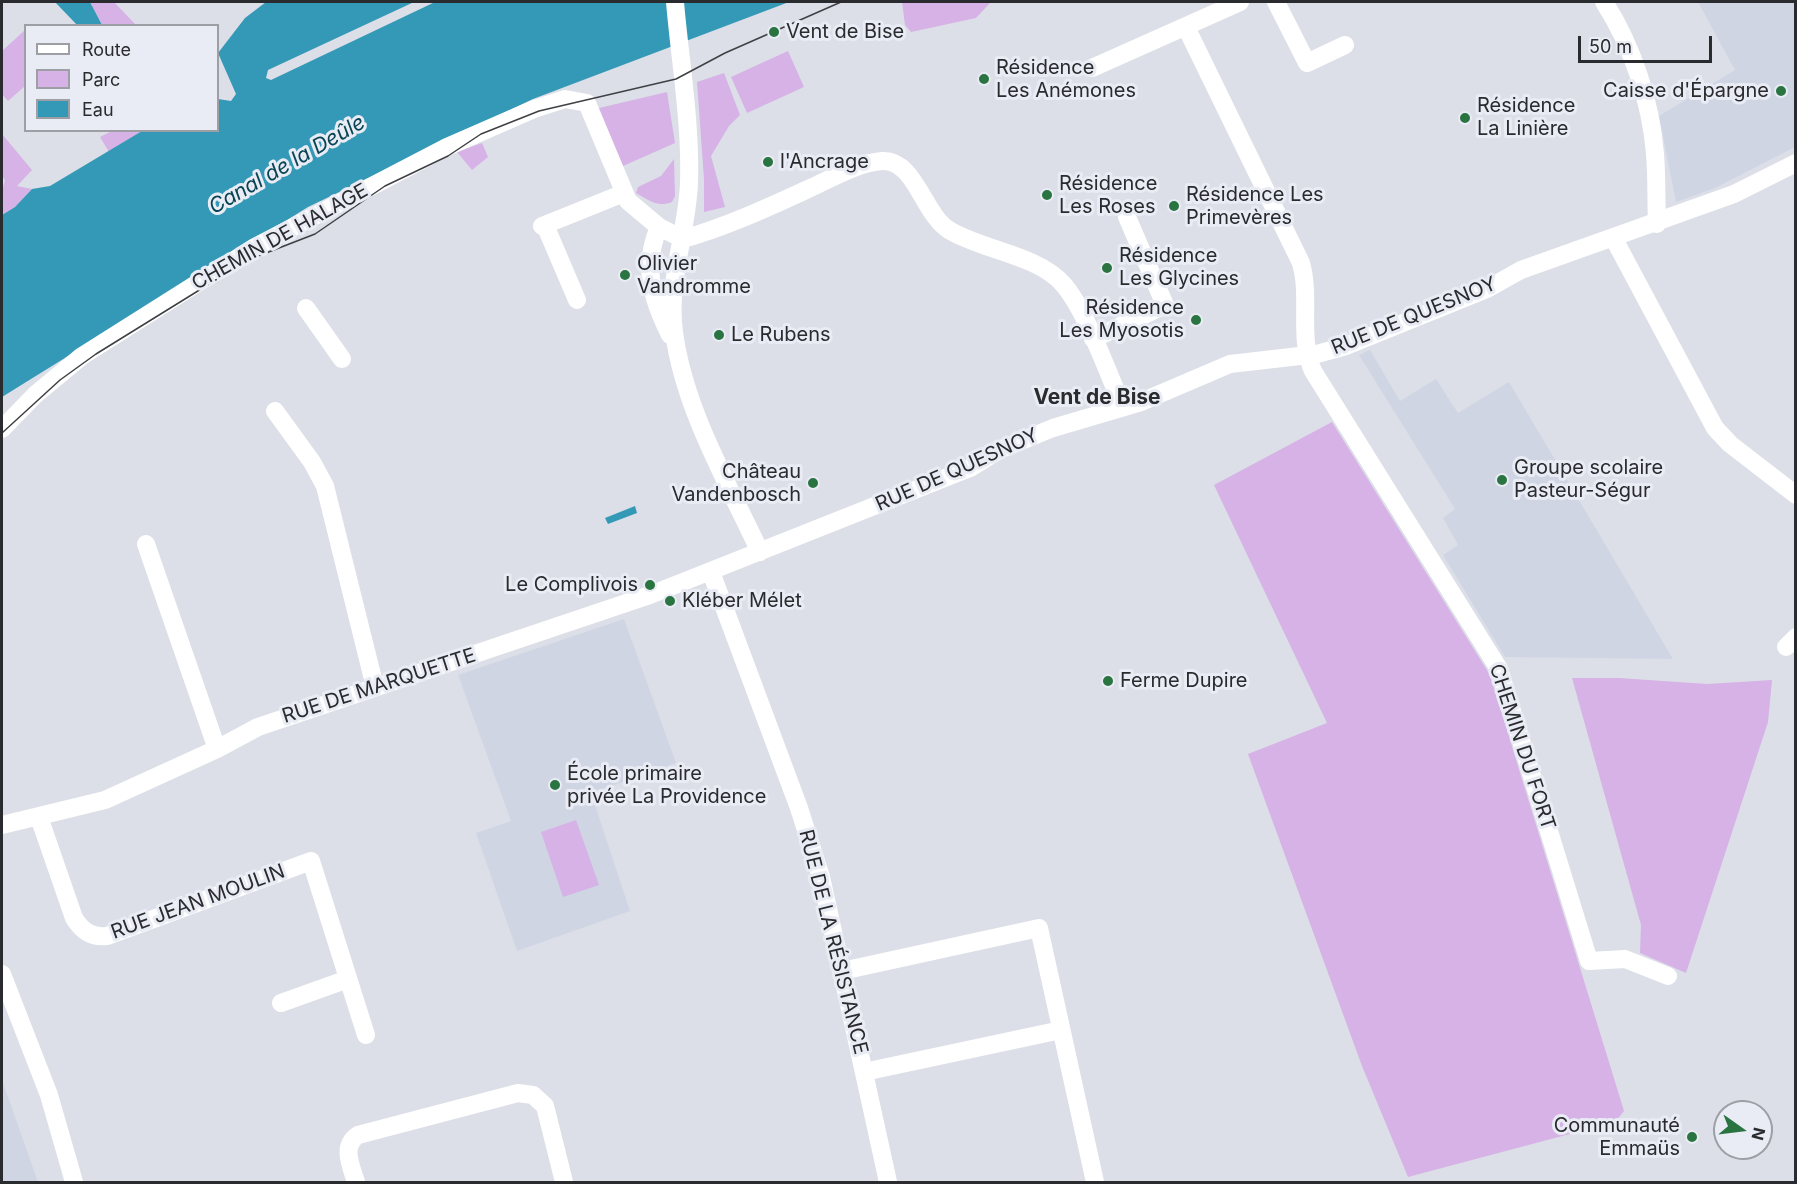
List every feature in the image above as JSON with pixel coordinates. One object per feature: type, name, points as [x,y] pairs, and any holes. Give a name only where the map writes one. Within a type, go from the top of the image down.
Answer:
[{"type":"street","points":[[675,2],[689,180],[683,239],[673,292],[677,350]]},
{"type":"street","points":[[1092,68],[1240,2]]},
{"type":"street","points":[[1276,2],[1307,63],[1345,45]]},
{"type":"street","points":[[1604,2],[1631,56],[1650,121],[1656,163],[1657,224]]},
{"type":"street","points":[[1186,27],[1301,263],[1305,280],[1307,355]]},
{"type":"street","name":"CHEMIN DE HALAGE","points":[[2,429],[35,395],[82,356],[253,248],[447,147],[534,109],[565,99],[587,103],[624,193]]},
{"type":"street","points":[[577,300],[544,226],[624,193],[634,208],[659,227],[683,239],[746,217],[857,167],[884,161],[890,162],[908,173],[932,214],[948,230],[1043,269],[1062,282],[1077,306],[1123,407]]},
{"type":"street","name":"RUE DE QUESNOY","points":[[760,552],[970,468],[999,450],[1053,428],[1123,407],[1238,362],[1307,355],[1346,346],[1487,289],[1521,270],[1657,224],[1751,187],[1796,163]]},
{"type":"street","points":[[1093,339],[1165,305],[1127,217]]},
{"type":"street","points":[[659,227],[653,241],[648,269],[654,297],[677,350],[701,424],[760,552]]},
{"type":"street","points":[[1614,239],[1716,428],[1730,444],[1796,495]]},
{"type":"street","points":[[306,308],[342,358]]},
{"type":"street","name":"CHEMIN DU FORT","points":[[1307,355],[1313,371],[1485,642],[1499,669],[1589,961],[1625,959],[1668,976]]},
{"type":"street","points":[[275,411],[312,462],[325,486],[375,687]]},
{"type":"street","points":[[146,544],[218,749]]},
{"type":"street","name":"RUE DE MARQUETTE","points":[[2,825],[105,800],[218,749],[249,730],[574,622],[711,573],[760,552]]},
{"type":"street","name":"RUE DE LA RÉSISTANCE","points":[[711,573],[806,827],[824,888],[888,1182]]},
{"type":"street","name":"RUE JEAN MOULIN","points":[[39,817],[74,918],[82,929],[95,936],[107,936],[311,861],[366,1035]]},
{"type":"street","points":[[843,971],[1039,928],[1095,1182]]},
{"type":"street","points":[[2,974],[50,1095],[74,1182]]},
{"type":"street","points":[[281,1003],[348,979]]},
{"type":"street","points":[[864,1072],[1061,1030]]},
{"type":"street","points":[[356,1182],[348,1154],[350,1143],[358,1134],[518,1093],[533,1095],[545,1106],[564,1182]]},
{"type":"shaded area","points":[[1698,2],[1795,2],[1795,147],[1715,188],[1676,202],[1659,116],[1735,70]]},
{"type":"shaded area","name":"Groupe scolaire Pasteur-Ségur","points":[[1370,350],[1400,401],[1436,379],[1458,413],[1509,382],[1673,659],[1505,657],[1443,555],[1458,545],[1443,518],[1455,509],[1359,355]]},
{"type":"shaded area","name":"École primaire privée La Providence","points":[[624,619],[676,763],[591,793],[630,911],[517,951],[476,833],[511,821],[458,675]]},
{"type":"shaded area","points":[[2,1080],[38,1182],[2,1182]]},
{"type":"green space","points":[[90,2],[114,2],[135,24],[101,24]]},
{"type":"green space","points":[[902,2],[991,2],[976,18],[911,32],[905,25]]},
{"type":"green space","points":[[24,31],[24,87],[8,101],[2,94],[2,51]]},
{"type":"green space","points":[[788,51],[804,87],[747,113],[731,77]]},
{"type":"green space","points":[[724,73],[740,115],[729,126],[711,156],[725,207],[704,212],[697,82]]},
{"type":"green space","points":[[667,92],[675,143],[623,166],[595,117],[599,108]]},
{"type":"green space","points":[[110,132],[140,132],[109,152],[100,137]]},
{"type":"green space","points":[[2,134],[32,170],[17,186],[32,189],[15,207],[2,215],[2,191],[5,180],[2,176]]},
{"type":"green space","points":[[482,143],[488,157],[472,170],[457,152]]},
{"type":"green space","points":[[674,159],[675,196],[672,202],[657,204],[636,193],[638,187],[661,176]]},
{"type":"green space","points":[[1332,422],[1490,675],[1624,1111],[1615,1122],[1408,1177],[1362,1066],[1248,754],[1327,723],[1214,485]]},
{"type":"green space","points":[[1572,678],[1619,678],[1707,684],[1772,680],[1768,722],[1686,973],[1640,953],[1641,925]]},
{"type":"green space","points":[[576,820],[599,885],[563,897],[541,832]]},
{"type":"water","points":[[55,2],[90,2],[101,24],[76,24]]},
{"type":"water","name":"Canal de la Deûle","points":[[266,2],[414,2],[268,70],[266,78],[271,80],[435,2],[789,2],[533,99],[308,207],[2,397],[2,215],[15,207],[32,189],[50,186],[140,132],[219,132],[219,99],[231,101],[236,94],[219,52],[245,18]]},
{"type":"water","points":[[635,506],[637,513],[608,524],[605,518]]},
{"type":"tram line","points":[[2,433],[60,380],[96,354],[248,260],[315,234],[385,186],[448,156],[481,134],[539,111],[676,79],[725,53],[841,2]]},
{"type":"place","name":"Vent de Bise","points":[[774,32]]},
{"type":"place","name":"Résidence Les Anémones","points":[[984,79]]},
{"type":"place","name":"Caisse d'Épargne","points":[[1781,91]]},
{"type":"place","name":"Résidence La Linière","points":[[1465,118]]},
{"type":"place","name":"l'Ancrage","points":[[768,162]]},
{"type":"place","name":"Résidence Les Roses","points":[[1047,195]]},
{"type":"place","name":"Résidence Les Primevères","points":[[1174,206]]},
{"type":"place","name":"Résidence Les Glycines","points":[[1107,268]]},
{"type":"place","name":"Olivier Vandromme","points":[[625,275]]},
{"type":"place","name":"Résidence Les Myosotis","points":[[1196,320]]},
{"type":"place","name":"Le Rubens","points":[[719,335]]},
{"type":"place","name":"Groupe scolaire Pasteur-Ségur","points":[[1502,480]]},
{"type":"place","name":"Château Vandenbosch","points":[[813,483]]},
{"type":"place","name":"Le Complivois","points":[[650,585]]},
{"type":"place","name":"Kléber Mélet","points":[[670,601]]},
{"type":"place","name":"Ferme Dupire","points":[[1108,681]]},
{"type":"place","name":"École primaire privée La Providence","points":[[555,785]]},
{"type":"place","name":"Communauté Emmaüs","points":[[1692,1137]]},
{"type":"district","name":"Vent de Bise","points":[[1097,398]]}]
